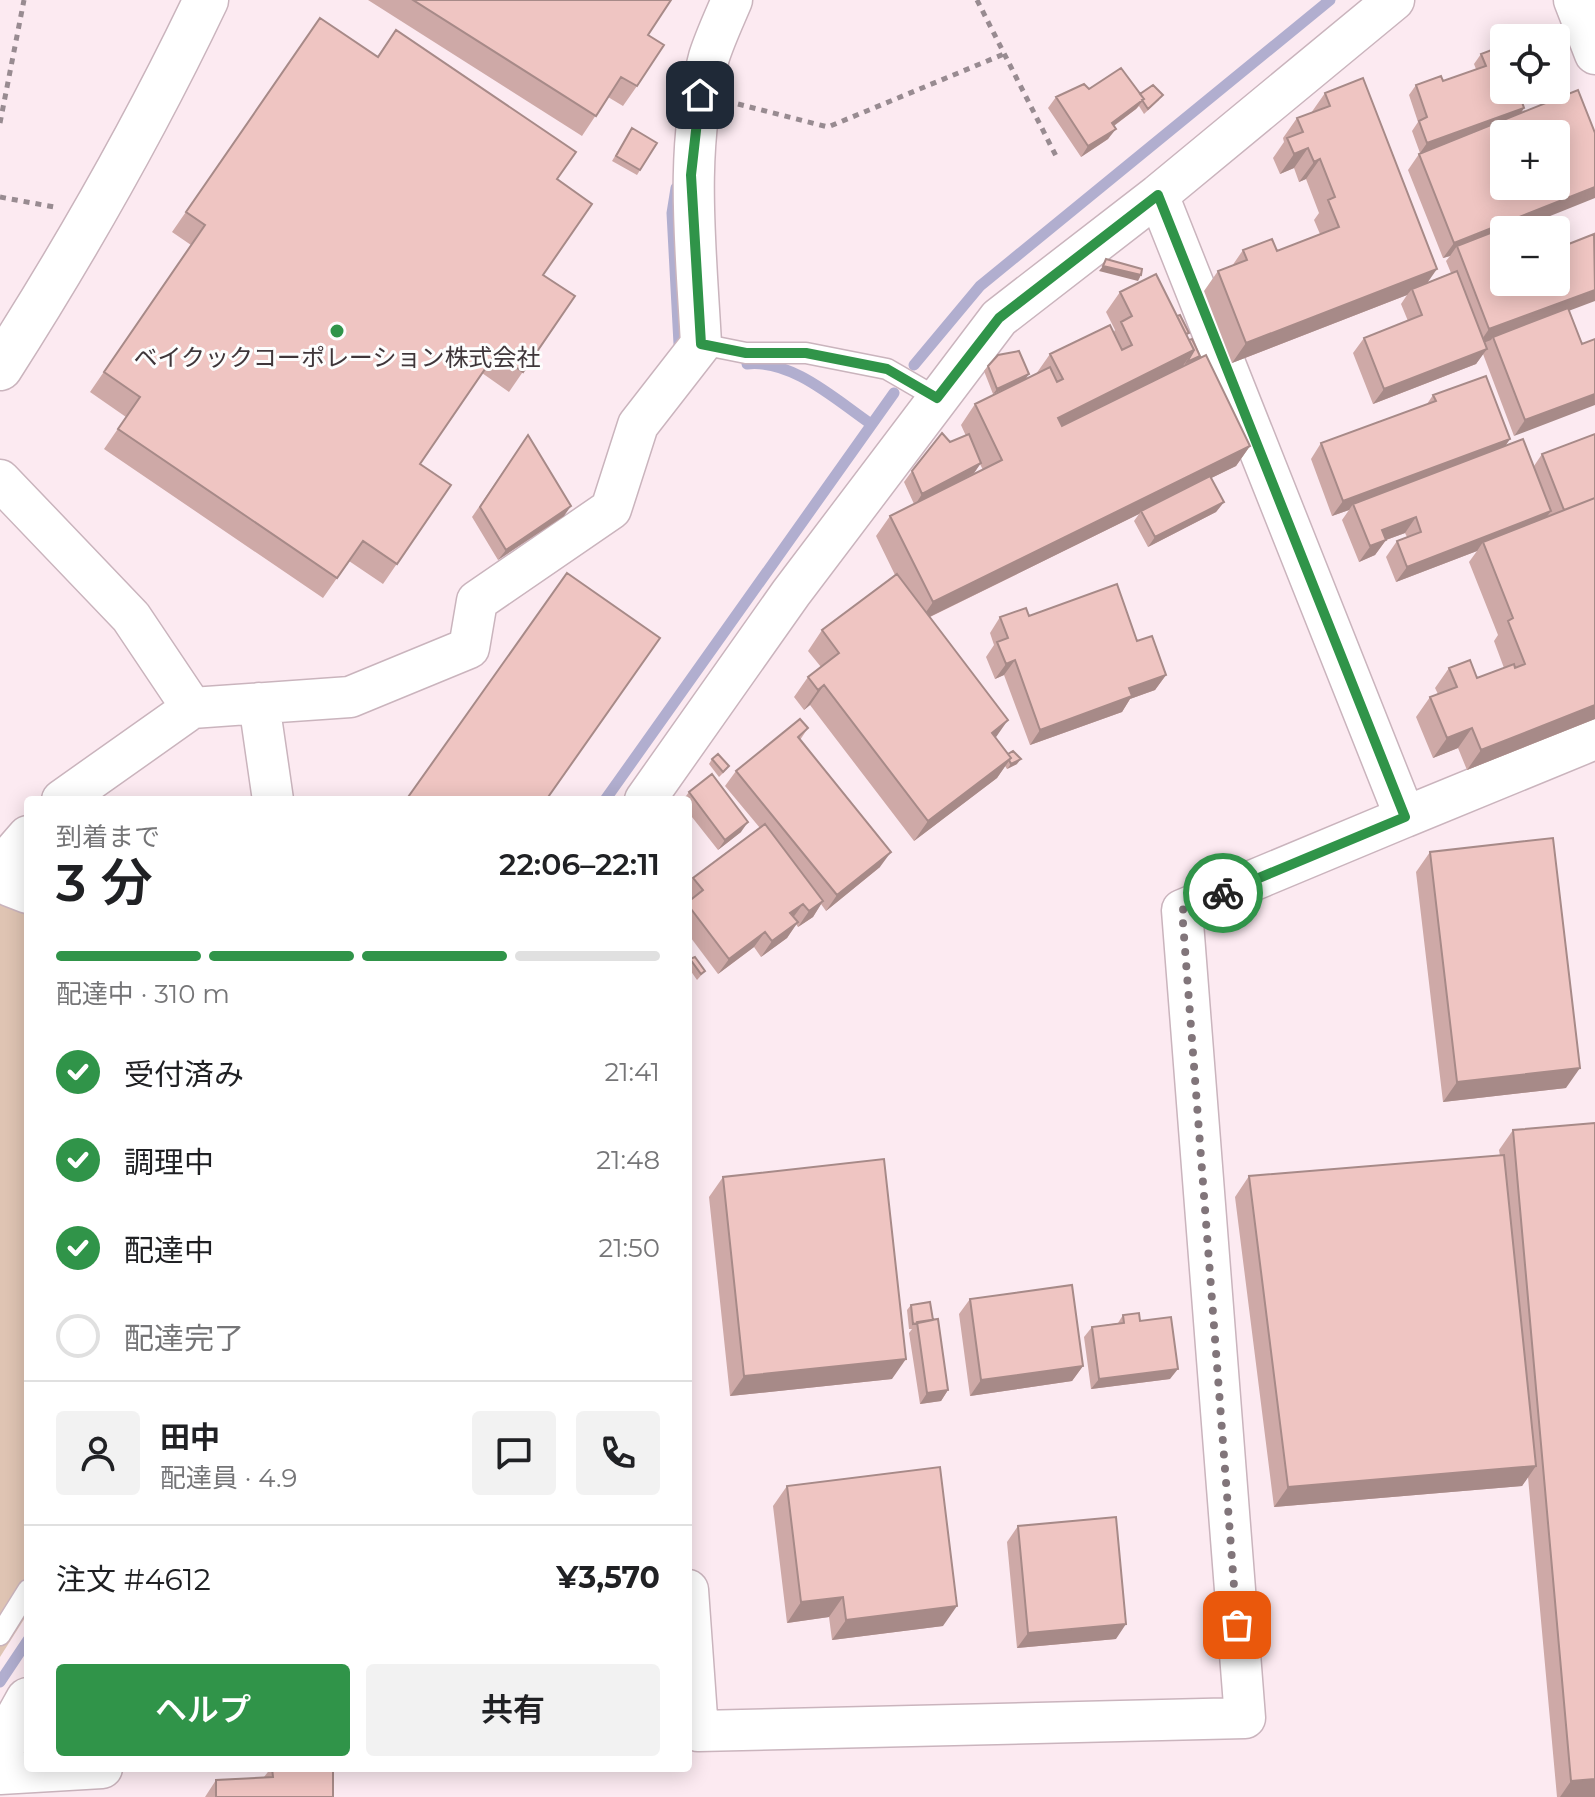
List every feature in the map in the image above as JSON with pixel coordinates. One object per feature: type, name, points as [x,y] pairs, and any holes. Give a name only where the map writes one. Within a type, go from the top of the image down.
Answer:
[{"type":"street","points":[[0,368],[94,215],[155,106],[206,0]]},
{"type":"street","points":[[68,796],[192,708],[350,697],[469,648],[477,601],[611,509],[638,425],[701,344],[691,175],[700,95],[710,54],[732,0]]},
{"type":"street","points":[[648,796],[791,593],[999,318],[1158,195],[1394,0]]},
{"type":"street","points":[[1574,0],[1595,54]]},
{"type":"street","points":[[1158,195],[1405,817]]},
{"type":"street","points":[[0,480],[131,617],[192,708]]},
{"type":"street","points":[[259,703],[272,796]]},
{"type":"street","points":[[692,1703],[693,1731],[1245,1718],[1182,910],[1595,739]]},
{"type":"street","points":[[0,868],[24,841]]},
{"type":"street","points":[[0,875],[10,884],[24,889]]},
{"type":"street","points":[[0,1750],[24,1707]]},
{"type":"street","points":[[0,1774],[34,1772]]},
{"type":"lane","points":[[701,344],[746,353],[806,353],[887,369],[937,398]]},
{"type":"lane","points":[[0,1635],[24,1596]]},
{"type":"path","points":[[0,123],[24,0]]},
{"type":"path","points":[[977,0],[1058,160]]},
{"type":"path","points":[[700,95],[828,127],[1004,54]]},
{"type":"path","points":[[0,197],[94,215]]},
{"type":"shaded area","points":[[0,890],[24,909],[24,1619],[0,1657]]},
{"type":"building","points":[[413,0],[671,0],[648,35],[664,45],[637,86],[621,77],[596,116]]},
{"type":"building","points":[[320,18],[378,57],[396,30],[576,152],[557,179],[592,204],[543,275],[575,296],[523,372],[496,353],[420,464],[451,485],[397,564],[363,541],[337,578],[118,429],[140,397],[104,372],[205,225],[186,212]]},
{"type":"building","points":[[1490,51],[1490,104],[1523,104],[1524,108],[1427,143],[1419,121],[1427,117],[1416,85],[1441,76],[1443,81],[1486,66],[1481,54]]},
{"type":"building","points":[[1121,68],[1144,99],[1112,123],[1116,129],[1088,146],[1056,97],[1084,84],[1089,89]]},
{"type":"building","points":[[1363,78],[1437,269],[1246,343],[1218,271],[1247,260],[1243,250],[1272,239],[1277,251],[1339,227],[1328,200],[1335,197],[1320,159],[1314,162],[1308,148],[1294,154],[1287,138],[1303,132],[1297,118],[1330,106],[1325,93]]},
{"type":"building","points":[[1153,85],[1163,95],[1148,109],[1140,94]]},
{"type":"building","points":[[1578,90],[1595,133],[1595,187],[1570,197],[1570,120],[1503,120],[1543,104],[1570,104],[1570,93]]},
{"type":"building","points":[[1490,125],[1490,200],[1562,200],[1522,216],[1490,216],[1490,229],[1454,243],[1419,154]]},
{"type":"building","points":[[632,128],[657,143],[640,170],[616,156]]},
{"type":"building","points":[[1490,233],[1490,296],[1570,296],[1570,243],[1594,234],[1595,290],[1489,329],[1457,246]]},
{"type":"building","points":[[1106,259],[1142,269],[1141,275],[1103,266]]},
{"type":"building","points":[[1457,271],[1487,349],[1384,389],[1364,338],[1422,315],[1412,289]]},
{"type":"building","points":[[1156,274],[1194,350],[1058,418],[1062,426],[1206,355],[1250,446],[933,602],[890,516],[1002,460],[975,404],[1050,367],[1057,382],[1063,379],[1050,354],[1110,325],[1122,350],[1132,345],[1121,322],[1132,316],[1120,292]]},
{"type":"building","points":[[1568,308],[1582,344],[1595,339],[1595,394],[1525,420],[1493,337]]},
{"type":"building","points":[[1180,315],[1189,333],[1186,334],[1177,316]]},
{"type":"building","points":[[1192,339],[1200,356],[1187,362],[1194,350],[1189,340]]},
{"type":"building","points":[[1019,351],[1029,374],[997,389],[988,366],[998,355]]},
{"type":"building","points":[[1486,376],[1510,439],[1343,501],[1321,443],[1436,401],[1433,395]]},
{"type":"building","points":[[942,433],[950,442],[969,434],[981,463],[922,494],[912,471]]},
{"type":"building","points":[[1595,434],[1595,498],[1564,510],[1542,454]]},
{"type":"building","points":[[528,435],[571,506],[506,550],[480,507]]},
{"type":"building","points":[[1523,439],[1551,511],[1407,567],[1397,541],[1421,532],[1416,517],[1382,530],[1386,540],[1370,546],[1353,504]]},
{"type":"building","points":[[1210,476],[1224,502],[1155,537],[1141,511]]},
{"type":"building","points":[[1595,498],[1595,705],[1481,750],[1472,728],[1447,738],[1430,697],[1457,687],[1449,668],[1470,660],[1477,678],[1514,664],[1515,668],[1525,664],[1508,621],[1513,618],[1483,542]]},
{"type":"building","points":[[567,573],[660,638],[549,796],[409,796]]},
{"type":"building","points":[[897,574],[1008,720],[992,733],[1011,758],[928,821],[824,685],[818,690],[808,677],[839,653],[822,630]]},
{"type":"building","points":[[1117,584],[1137,641],[1152,636],[1166,675],[1129,688],[1132,696],[1040,730],[1015,660],[1006,664],[997,642],[1008,638],[1000,617],[1026,608],[1029,616]]},
{"type":"building","points":[[800,719],[808,728],[798,737],[891,852],[837,895],[736,771]]},
{"type":"building","points":[[1013,751],[1021,759],[1011,764],[1008,754]]},
{"type":"building","points":[[718,754],[729,766],[723,772],[712,759]]},
{"type":"building","points":[[712,774],[748,822],[725,840],[689,792]]},
{"type":"building","points":[[765,824],[823,901],[809,911],[803,904],[790,913],[798,922],[772,941],[765,932],[729,959],[692,910],[692,899],[703,890],[693,878]]},
{"type":"building","points":[[1553,838],[1580,1068],[1457,1082],[1430,852]]},
{"type":"building","points":[[695,957],[705,971],[701,974],[692,958]]},
{"type":"building","points":[[1595,1123],[1595,1779],[1571,1781],[1513,1130]]},
{"type":"building","points":[[1504,1155],[1536,1466],[1288,1487],[1249,1176]]},
{"type":"building","points":[[884,1159],[906,1359],[744,1376],[723,1177]]},
{"type":"building","points":[[1072,1285],[1083,1366],[981,1380],[970,1299]]},
{"type":"building","points":[[930,1302],[933,1320],[913,1324],[911,1305]]},
{"type":"building","points":[[1139,1313],[1140,1321],[1171,1317],[1178,1369],[1099,1379],[1092,1327],[1124,1323],[1123,1315]]},
{"type":"building","points":[[938,1319],[948,1390],[927,1393],[917,1322]]},
{"type":"building","points":[[940,1467],[957,1606],[846,1620],[843,1597],[801,1602],[787,1486]]},
{"type":"building","points":[[1116,1517],[1126,1624],[1028,1633],[1018,1526]]},
{"type":"building","points":[[272,1772],[333,1772],[333,1797],[216,1797],[216,1780],[273,1777]]},
{"type":"waterway","points":[[914,365],[980,286],[1330,0]]},
{"type":"waterway","points":[[676,188],[672,213],[679,344]]},
{"type":"waterway","points":[[747,364],[764,364],[797,374],[871,424]]},
{"type":"waterway","points":[[608,796],[894,393]]},
{"type":"waterway","points":[[0,1682],[24,1646]]},
{"type":"way so far","points":[[1223,893],[1182,910],[1237,1625]]},
{"type":"place","name":"ベイクックコーポレーション株式会社","points":[[337,331]]},
{"type":"route","points":[[700,95],[691,175],[701,344],[746,353],[806,353],[887,369],[937,398],[999,318],[1158,195],[1405,817],[1223,893]]}]
